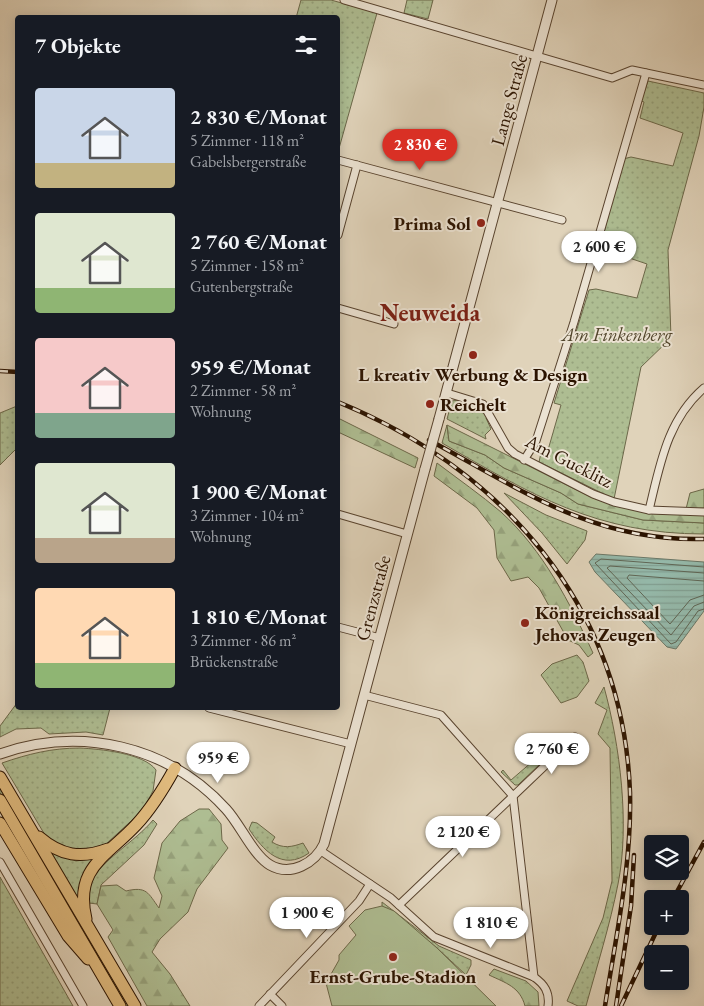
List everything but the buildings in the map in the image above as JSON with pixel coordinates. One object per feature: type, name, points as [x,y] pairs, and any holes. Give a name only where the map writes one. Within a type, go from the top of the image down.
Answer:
[{"type":"highway","points":[[88,928],[82,894],[85,879],[108,849],[137,825],[152,807],[175,768]]},
{"type":"highway","points":[[0,777],[135,1006]]},
{"type":"highway","points":[[0,800],[120,1006]]},
{"type":"highway","points":[[0,822],[68,936],[85,958],[95,962]]},
{"type":"highway","points":[[33,833],[48,845],[68,855],[80,856],[108,849]]},
{"type":"street","points":[[344,0],[612,78],[626,70],[704,85]]},
{"type":"street","name":"Lange Straße","points":[[425,469],[552,0]]},
{"type":"street","points":[[524,460],[536,441],[574,322],[646,73]]},
{"type":"street","points":[[340,161],[562,220]]},
{"type":"street","points":[[340,228],[357,165]]},
{"type":"street","points":[[340,309],[394,324]]},
{"type":"street","points":[[649,510],[662,455],[669,437],[684,409],[704,388]]},
{"type":"street","name":"Am Gucklitz","points":[[447,393],[483,404],[508,448],[524,460],[593,494],[614,502],[649,510],[704,512]]},
{"type":"street","name":"Grenzstraße","points":[[321,851],[425,469]]},
{"type":"street","points":[[340,515],[407,534]]},
{"type":"street","points":[[340,628],[380,638]]},
{"type":"street","points":[[364,695],[441,715],[513,796],[534,976]]},
{"type":"street","points":[[217,710],[351,744]]},
{"type":"street","points":[[399,905],[575,737]]},
{"type":"street","points":[[0,754],[40,743],[77,740],[132,749],[153,756],[175,768],[215,798],[240,825],[258,854],[271,865],[288,869],[302,866],[312,861],[321,851],[399,905],[434,937],[534,976],[543,983],[548,993],[548,1006]]},
{"type":"street","points":[[0,862],[83,1006]]},
{"type":"street","points":[[259,1006],[359,901],[370,884]]},
{"type":"street","points":[[270,994],[282,1006]]},
{"type":"green space","points":[[301,0],[331,0],[377,13],[340,145],[340,15],[297,15]]},
{"type":"green space","points":[[407,0],[433,0],[428,19],[404,13]]},
{"type":"green space","name":"Am Finkenberg","points":[[648,81],[704,93],[704,107],[699,136],[668,250],[671,338],[641,367],[614,499],[539,462],[542,448],[548,450],[561,405],[554,403],[589,290],[596,289],[637,298],[647,264],[600,248],[623,159],[631,157],[673,166],[683,133],[640,118],[644,102],[641,101]]},
{"type":"green space","points":[[458,400],[474,405],[488,416],[486,418],[491,429],[485,435],[486,439],[447,419],[452,401]]},
{"type":"green space","points":[[15,407],[15,450],[0,465],[0,413]]},
{"type":"green space","points":[[340,419],[418,458],[415,468],[340,433]]},
{"type":"green space","points":[[447,425],[449,441],[485,455],[504,468],[561,493],[578,504],[643,520],[704,523],[704,534],[666,532],[631,527],[598,519],[536,495],[442,443]]},
{"type":"green space","points":[[447,425],[593,498],[616,506],[704,515],[704,523],[643,520],[578,504],[561,493],[504,468],[485,455],[449,441]]},
{"type":"green space","points":[[437,463],[501,512],[530,543],[543,560],[575,615],[593,653],[588,657],[579,645],[568,640],[539,588],[528,577],[511,581],[497,558],[494,530],[477,508],[434,476]]},
{"type":"green space","points":[[704,489],[704,508],[686,509],[690,493]]},
{"type":"green space","points":[[504,493],[546,515],[587,531],[585,540],[567,564],[542,533]]},
{"type":"green space","points":[[577,655],[583,662],[589,681],[577,697],[561,703],[541,675],[552,664]]},
{"type":"green space","points":[[604,687],[615,734],[622,785],[623,836],[621,861],[611,915],[586,1006],[578,1006],[567,1001],[603,918],[612,881],[610,748],[598,734],[607,710],[595,703]]},
{"type":"green space","points":[[15,706],[15,710],[109,710],[103,735],[86,732],[49,734],[41,728],[16,729],[0,737],[0,726]]},
{"type":"green space","points":[[525,745],[534,754],[537,752],[540,755],[536,758],[540,764],[518,785],[515,785],[501,772],[503,770],[511,780],[533,761],[522,748]]},
{"type":"green space","points":[[80,748],[132,756],[150,764],[156,770],[153,791],[142,811],[106,844],[79,853],[48,840],[2,763],[40,752]]},
{"type":"green space","points":[[0,785],[130,1006],[125,1006],[0,793]]},
{"type":"green space","points":[[199,809],[209,809],[221,824],[222,840],[228,848],[197,889],[188,912],[160,939],[152,952],[170,974],[190,1006],[147,1006],[108,937],[113,930],[97,904],[101,886],[117,885],[126,891],[143,890],[159,908],[162,896],[154,878],[162,843],[180,821]]},
{"type":"green space","points":[[153,820],[157,824],[144,845],[101,885],[97,904],[89,903],[88,886],[94,876]]},
{"type":"green space","points":[[252,822],[257,823],[275,837],[272,842],[288,847],[303,843],[309,853],[290,860],[274,856],[260,844],[249,829]]},
{"type":"green space","points":[[51,851],[76,861],[96,858],[80,904],[49,852]]},
{"type":"green space","points":[[0,877],[73,1006],[0,1006]]},
{"type":"green space","points":[[382,902],[439,946],[471,960],[471,965],[466,975],[437,948],[382,906]]},
{"type":"green space","name":"Ernst-Grube-Stadion","points":[[382,906],[394,911],[437,948],[496,1006],[332,1006],[326,983],[339,960],[339,955],[356,935],[349,926],[365,910]]},
{"type":"green space","points":[[494,969],[526,981],[538,992],[539,1006],[525,1006],[520,994],[516,990],[507,983],[489,975]]},
{"type":"water","points":[[596,554],[704,562],[704,611],[676,649],[667,647],[595,572],[589,562]]},
{"type":"railway","points":[[0,371],[15,372]]},
{"type":"railway","points":[[340,403],[398,431],[453,466],[501,507],[544,553],[578,605],[605,663],[622,725],[630,792],[626,872],[605,1006]]},
{"type":"railway","points":[[429,440],[528,494],[593,522],[627,532],[664,538],[704,539]]},
{"type":"railway","points":[[678,890],[704,842]]},
{"type":"railway","points":[[616,1006],[631,906],[634,855]]},
{"type":"railway","points":[[621,1006],[655,935]]},
{"type":"place","name":"Prima Sol","points":[[481,223]]},
{"type":"place","name":"L kreativ Werbung & Design","points":[[473,355]]},
{"type":"place","name":"Reichelt","points":[[430,404]]},
{"type":"place","name":"Königreichssaal Jehovas Zeugen","points":[[525,623]]},
{"type":"place","name":"Ernst-Grube-Stadion","points":[[393,957]]},
{"type":"district","name":"Neuweida","points":[[430,312]]}]
